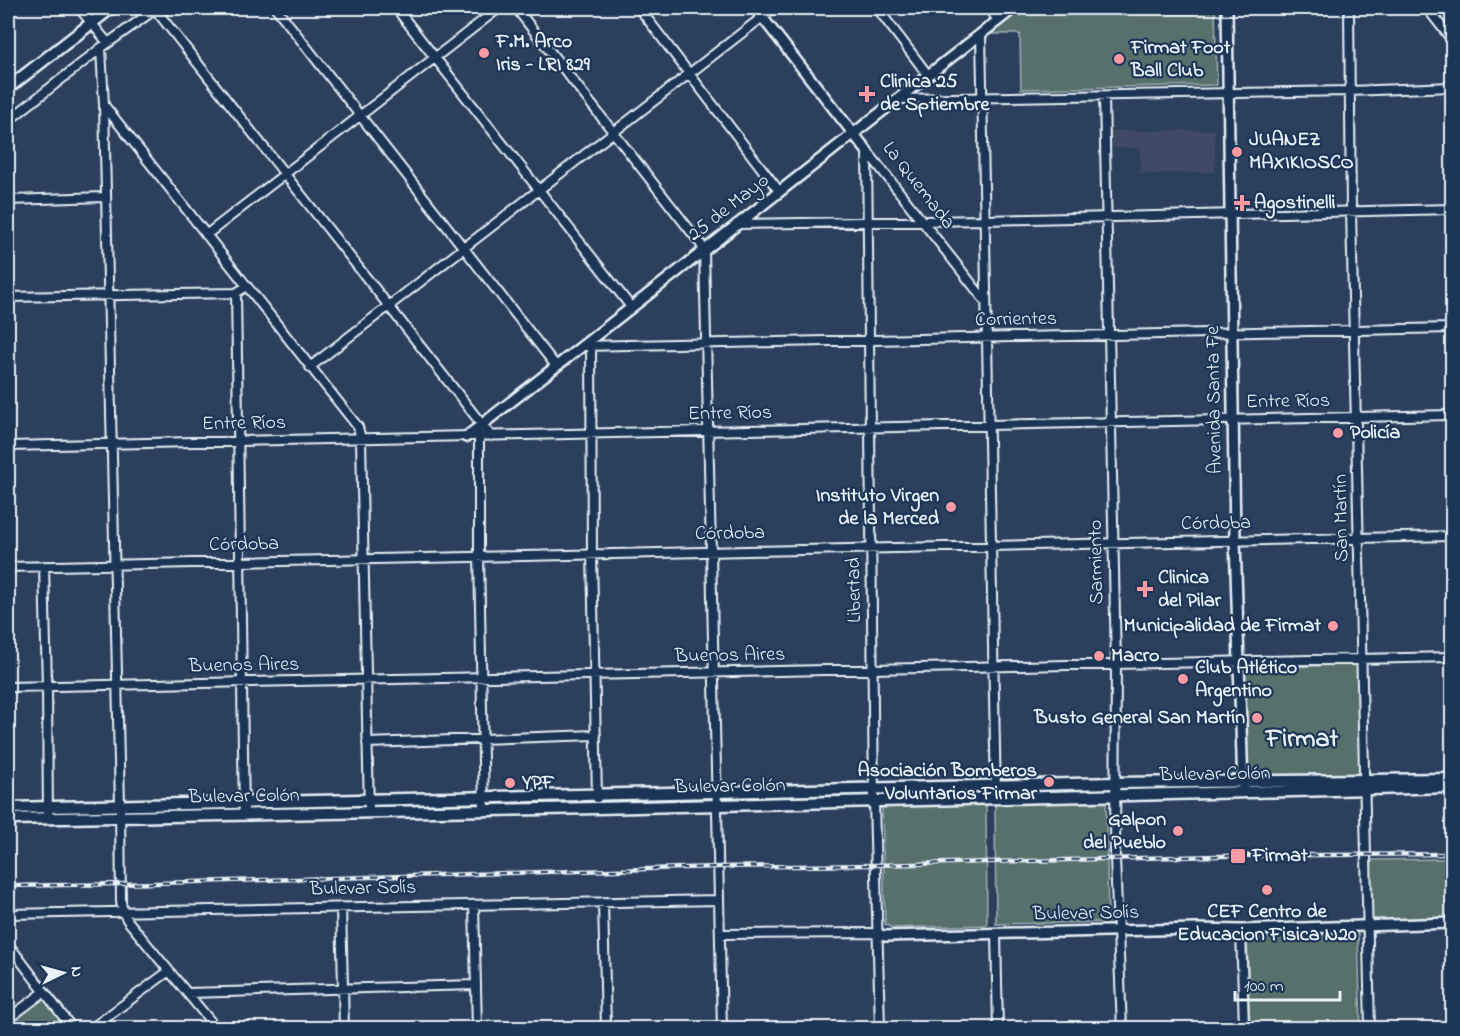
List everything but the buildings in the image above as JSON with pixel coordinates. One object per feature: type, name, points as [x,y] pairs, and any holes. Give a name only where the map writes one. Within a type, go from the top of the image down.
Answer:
[{"type":"main road","points":[[8,88],[111,8]]},
{"type":"main road","name":"Bulevar Colón","points":[[1365,785],[1452,779]]},
{"type":"main road","name":"Bulevar Colón","points":[[8,819],[48,813],[369,806],[484,804],[597,808],[717,799],[1115,789],[1365,785],[1452,787]]},
{"type":"main road","name":"Bulevar Colón","points":[[484,804],[597,796],[717,799]]},
{"type":"main road","name":"Bulevar Colón","points":[[8,808],[48,813]]},
{"type":"street","points":[[79,8],[105,45],[104,105],[121,902],[128,921],[216,1029]]},
{"type":"street","points":[[8,121],[156,8],[491,436]]},
{"type":"street","points":[[276,8],[555,366]]},
{"type":"street","points":[[396,8],[631,307]]},
{"type":"street","points":[[206,235],[499,8]]},
{"type":"street","points":[[516,8],[704,250],[722,1029]]},
{"type":"street","points":[[639,8],[779,191]]},
{"type":"street","name":"La Quemada","points":[[755,8],[986,302]]},
{"type":"street","points":[[310,367],[774,8]]},
{"type":"street","points":[[877,8],[928,75]]},
{"type":"street","points":[[989,8],[998,20]]},
{"type":"street","name":"25 de Mayo","points":[[466,437],[580,346],[591,342],[631,307],[736,224],[1014,8]]},
{"type":"street","name":"Avenida Santa Fe","points":[[1227,8],[1235,540],[1243,787]]},
{"type":"street","name":"San Martín","points":[[1349,8],[1351,212],[1370,1029]]},
{"type":"street","points":[[1427,8],[1452,40]]},
{"type":"street","points":[[981,34],[996,793]]},
{"type":"street","points":[[897,99],[1228,94],[1452,87]]},
{"type":"street","name":"Sarmiento","points":[[1104,96],[1116,664],[1117,931],[1122,1029]]},
{"type":"street","points":[[104,105],[358,427],[361,439],[369,806]]},
{"type":"street","name":"Libertad","points":[[867,151],[872,669],[880,1029]]},
{"type":"street","points":[[8,200],[106,197]]},
{"type":"street","points":[[736,224],[922,222],[1452,209]]},
{"type":"street","points":[[8,297],[236,293],[247,286]]},
{"type":"street","points":[[236,293],[244,809]]},
{"type":"street","name":"Corrientes","points":[[591,342],[706,344],[1452,328]]},
{"type":"street","points":[[591,342],[597,808]]},
{"type":"street","name":"Entre Ríos","points":[[8,446],[1452,415]]},
{"type":"street","points":[[482,424],[478,436],[484,804]]},
{"type":"street","name":"Córdoba","points":[[8,567],[1452,536]]},
{"type":"street","points":[[44,566],[48,813]]},
{"type":"street","name":"Buenos Aires","points":[[8,687],[1452,657]]},
{"type":"street","points":[[367,743],[596,735]]},
{"type":"street","name":"Bulevar Solís","points":[[8,914],[719,900]]},
{"type":"street","points":[[603,902],[606,1029]]},
{"type":"street","points":[[474,905],[477,1029]]},
{"type":"street","points":[[341,908],[344,1029]]},
{"type":"street","name":"Bulevar Solís","points":[[720,934],[870,933],[885,936],[1242,930],[1452,923]]},
{"type":"street","points":[[1242,930],[1244,1029]]},
{"type":"street","points":[[996,934],[998,1029]]},
{"type":"street","points":[[8,944],[72,1029]]},
{"type":"street","points":[[92,1029],[169,971]]},
{"type":"street","points":[[187,993],[476,985]]},
{"type":"street","points":[[8,1019],[44,992]]},
{"type":"shaded area","points":[[1215,130],[1215,172],[1140,174],[1140,148],[1108,148],[1109,131]]},
{"type":"green space","name":"Firmat Foot Ball Club","points":[[1024,8],[1215,8],[1217,85],[1021,89],[1020,34],[989,34]]},
{"type":"green space","points":[[1355,664],[1358,666],[1359,772],[1356,775],[1251,777],[1245,773],[1244,675],[1249,669]]},
{"type":"green space","points":[[1106,801],[1108,922],[996,924],[995,803]]},
{"type":"green space","points":[[986,803],[987,925],[892,928],[885,924],[882,805]]},
{"type":"green space","points":[[1452,859],[1452,918],[1372,920],[1371,860]]},
{"type":"green space","points":[[1358,934],[1361,1028],[1250,1028],[1247,937]]},
{"type":"green space","points":[[43,998],[67,1028],[26,1028],[18,1018]]},
{"type":"railway","points":[[8,886],[718,867],[1217,856],[1452,854]]},
{"type":"place","name":"F.M. Arco Iris - LRI 829","points":[[484,53]]},
{"type":"place","name":"Firmat Foot Ball Club","points":[[1119,59]]},
{"type":"place","name":"Clinica 25 de Sptiembre","points":[[867,94]]},
{"type":"place","name":"JUANEZ MAXIKIOSCO","points":[[1237,152]]},
{"type":"place","name":"Agostinelli","points":[[1242,203]]},
{"type":"place","name":"Policía","points":[[1338,433]]},
{"type":"place","name":"Instituto Virgen de la Merced","points":[[951,507]]},
{"type":"place","name":"Clinica del Pilar","points":[[1145,589]]},
{"type":"place","name":"Municipalidad de Firmat","points":[[1333,626]]},
{"type":"place","name":"Macro","points":[[1099,656]]},
{"type":"place","name":"Club Atlético Argentino","points":[[1183,679]]},
{"type":"place","name":"Busto General San Martín","points":[[1257,718]]},
{"type":"place","name":"Asociación Bomberos Voluntarios Firmar","points":[[1049,782]]},
{"type":"place","name":"YPF","points":[[510,783]]},
{"type":"place","name":"Galpon del Pueblo","points":[[1178,831]]},
{"type":"place","name":"Firmat","points":[[1238,856]]},
{"type":"place","name":"CEF Centro de Educacion Fisica N20","points":[[1267,890]]},
{"type":"district","name":"Firmat","points":[[1302,740]]}]
